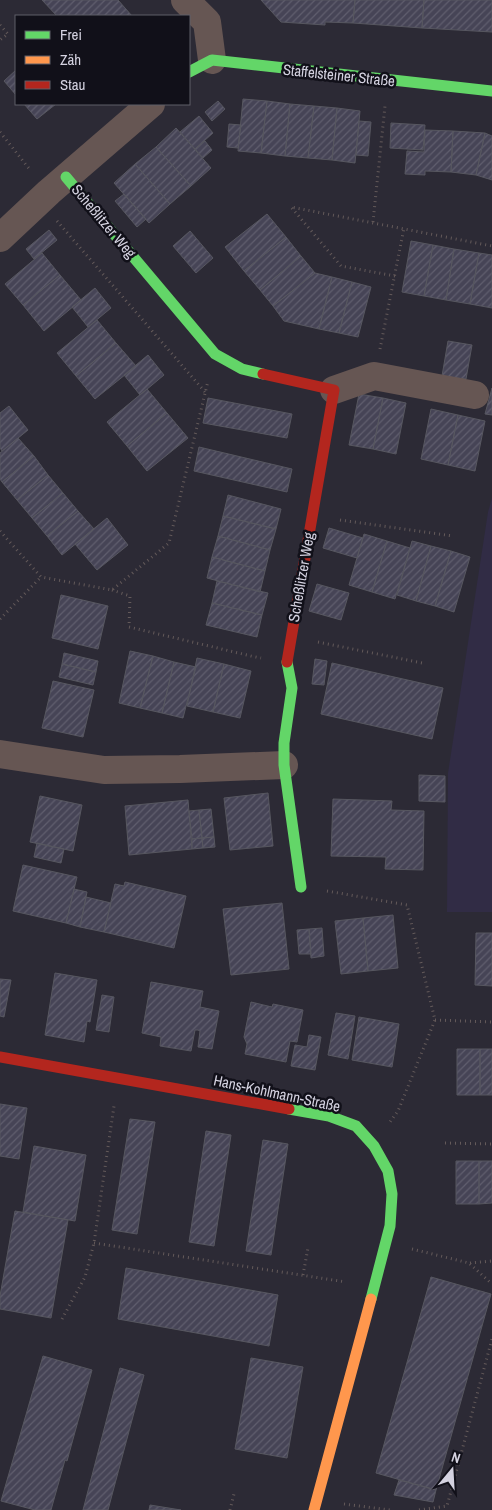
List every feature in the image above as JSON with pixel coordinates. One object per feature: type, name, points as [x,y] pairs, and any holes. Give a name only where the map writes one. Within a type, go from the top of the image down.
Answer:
[{"type":"street","points":[[185,0],[207,22],[200,66]]},
{"type":"street","name":"Staffelsteiner Straße","points":[[200,66],[492,90]]},
{"type":"street","points":[[0,238],[150,105]]},
{"type":"street","name":"Scheßlitzer Weg","points":[[52,190],[215,354],[242,370],[334,390],[286,661],[292,688],[284,743],[284,764],[302,887]]},
{"type":"street","points":[[334,390],[374,376],[475,395]]},
{"type":"street","points":[[0,754],[104,770],[180,769],[284,764]]},
{"type":"street","name":"Hans-Kohlmann-Straße","points":[[0,1056],[329,1116],[356,1126],[374,1146],[388,1170],[392,1194],[390,1226],[315,1505]]},
{"type":"path","points":[[0,25],[8,34],[0,40]]},
{"type":"path","points":[[373,222],[387,80]]},
{"type":"path","points":[[0,132],[52,190],[205,393]]},
{"type":"path","points":[[395,276],[341,266],[291,207],[492,246]]},
{"type":"path","points":[[374,376],[404,228]]},
{"type":"path","points":[[112,590],[169,543],[215,354]]},
{"type":"path","points":[[312,517],[454,536]]},
{"type":"path","points":[[0,531],[40,577],[112,590],[130,596],[129,627],[251,656],[286,661]]},
{"type":"path","points":[[0,618],[40,577]]},
{"type":"path","points":[[290,636],[422,663]]},
{"type":"path","points":[[302,887],[407,905],[435,1020],[398,1111],[374,1146]]},
{"type":"path","points":[[435,1020],[492,1022]]},
{"type":"path","points":[[62,1319],[85,1277],[94,1243],[118,1078]]},
{"type":"path","points":[[445,1143],[492,1144]]},
{"type":"path","points":[[386,1242],[469,1263],[492,1261]]},
{"type":"path","points":[[94,1243],[374,1286]]},
{"type":"path","points":[[303,1275],[308,1248]]},
{"type":"path","points":[[469,1263],[492,1284]]},
{"type":"path","points":[[419,1510],[447,1506],[492,1339]]},
{"type":"path","points":[[230,1510],[234,1494]]},
{"type":"path","points":[[315,1505],[390,1510]]},
{"type":"shaded area","points":[[492,498],[492,912],[447,912],[448,773],[488,512]]},
{"type":"building","points":[[42,0],[118,0],[131,15],[56,15]]},
{"type":"building","points":[[261,0],[355,0],[353,23],[325,22],[325,25],[281,22]]},
{"type":"building","points":[[355,0],[424,0],[422,28],[353,23]]},
{"type":"building","points":[[424,0],[492,0],[492,32],[422,28]]},
{"type":"building","points":[[15,71],[15,94],[4,81]]},
{"type":"building","points":[[243,99],[267,101],[261,153],[238,151]]},
{"type":"building","points":[[218,101],[225,109],[212,121],[205,112]]},
{"type":"building","points":[[267,101],[290,104],[285,156],[261,153]]},
{"type":"building","points":[[290,104],[314,106],[308,158],[285,156]]},
{"type":"building","points":[[25,105],[55,105],[37,119]]},
{"type":"building","points":[[314,106],[337,108],[332,160],[308,158]]},
{"type":"building","points":[[337,108],[360,111],[355,163],[332,160]]},
{"type":"building","points":[[199,116],[213,133],[195,149],[180,132]]},
{"type":"building","points":[[359,121],[371,122],[368,156],[356,155]]},
{"type":"building","points":[[391,123],[425,125],[423,150],[390,148]]},
{"type":"building","points":[[229,124],[241,125],[238,148],[227,147]]},
{"type":"building","points":[[176,128],[211,168],[191,186],[156,147]]},
{"type":"building","points":[[425,130],[453,131],[451,172],[425,171],[425,175],[405,174],[407,151],[424,152]]},
{"type":"building","points":[[453,131],[485,133],[476,175],[451,172]]},
{"type":"building","points":[[485,133],[492,136],[492,180],[476,175]]},
{"type":"building","points":[[205,141],[212,150],[203,158],[195,149]]},
{"type":"building","points":[[156,147],[191,186],[170,204],[135,164]]},
{"type":"building","points":[[135,164],[170,204],[149,223],[114,183]]},
{"type":"building","points":[[124,194],[146,219],[137,227],[115,201]]},
{"type":"building","points":[[267,214],[286,237],[244,271],[225,247]]},
{"type":"building","points":[[49,230],[57,240],[34,259],[26,249]]},
{"type":"building","points":[[190,231],[213,258],[196,273],[173,246]]},
{"type":"building","points":[[286,237],[301,256],[260,290],[244,271]]},
{"type":"building","points":[[411,241],[433,245],[424,296],[402,292]]},
{"type":"building","points":[[433,245],[454,249],[446,300],[424,296]]},
{"type":"building","points":[[454,249],[479,253],[470,304],[446,300]]},
{"type":"building","points":[[42,253],[60,275],[23,305],[5,284]]},
{"type":"building","points":[[479,253],[492,255],[492,308],[470,304]]},
{"type":"building","points":[[301,256],[315,273],[273,306],[260,290]]},
{"type":"building","points":[[315,273],[332,277],[319,329],[284,321],[273,306]]},
{"type":"building","points":[[60,275],[81,300],[44,331],[23,305]]},
{"type":"building","points":[[332,277],[352,282],[339,333],[319,329]]},
{"type":"building","points":[[352,282],[371,287],[358,337],[339,333]]},
{"type":"building","points":[[95,288],[111,308],[88,327],[72,307]]},
{"type":"building","points":[[97,320],[116,343],[76,376],[57,353]]},
{"type":"building","points":[[448,341],[472,345],[466,379],[442,376]]},
{"type":"building","points":[[116,343],[136,366],[95,399],[76,376]]},
{"type":"building","points":[[148,355],[164,375],[140,395],[124,375]]},
{"type":"building","points":[[492,388],[492,415],[485,414]]},
{"type":"building","points":[[147,389],[167,413],[127,446],[107,422]]},
{"type":"building","points":[[359,394],[383,398],[373,449],[349,445]]},
{"type":"building","points":[[208,398],[292,414],[287,438],[203,423]]},
{"type":"building","points":[[383,398],[406,403],[396,454],[373,449]]},
{"type":"building","points":[[9,406],[28,430],[2,451],[0,448],[0,413]]},
{"type":"building","points":[[431,409],[458,415],[448,465],[421,459]]},
{"type":"building","points":[[167,413],[188,438],[147,471],[127,446]]},
{"type":"building","points":[[458,415],[485,421],[475,471],[448,465]]},
{"type":"building","points":[[18,438],[34,456],[2,482],[0,479],[0,453]]},
{"type":"building","points":[[199,447],[292,469],[287,492],[194,471]]},
{"type":"building","points":[[34,456],[48,475],[17,500],[2,482]]},
{"type":"building","points":[[48,475],[63,493],[32,518],[17,500]]},
{"type":"building","points":[[63,493],[78,511],[47,536],[32,518]]},
{"type":"building","points":[[228,495],[281,509],[276,529],[223,516]]},
{"type":"building","points":[[78,511],[94,529],[62,555],[47,536]]},
{"type":"building","points":[[223,516],[276,529],[270,550],[218,536]]},
{"type":"building","points":[[107,518],[128,545],[97,570],[75,544]]},
{"type":"building","points":[[329,528],[363,538],[357,558],[323,548]]},
{"type":"building","points":[[364,534],[387,541],[372,592],[349,585]]},
{"type":"building","points":[[218,536],[270,550],[265,571],[212,557]]},
{"type":"building","points":[[387,541],[410,548],[395,599],[372,592]]},
{"type":"building","points":[[412,541],[431,546],[416,601],[397,595]]},
{"type":"building","points":[[431,546],[451,551],[435,606],[416,601]]},
{"type":"building","points":[[451,551],[470,557],[454,612],[435,606]]},
{"type":"building","points":[[212,557],[265,571],[260,592],[207,578]]},
{"type":"building","points":[[217,581],[268,593],[262,615],[212,603]]},
{"type":"building","points":[[317,584],[349,593],[341,620],[309,611]]},
{"type":"building","points":[[61,595],[108,606],[98,649],[52,638]]},
{"type":"building","points":[[212,603],[262,615],[257,637],[206,625]]},
{"type":"building","points":[[130,651],[153,656],[140,708],[119,703]]},
{"type":"building","points":[[64,653],[98,661],[96,672],[62,664]]},
{"type":"building","points":[[153,656],[174,662],[162,713],[140,708]]},
{"type":"building","points":[[197,658],[224,664],[213,712],[187,706]]},
{"type":"building","points":[[315,659],[327,661],[324,685],[312,684]]},
{"type":"building","points":[[174,662],[196,667],[183,718],[162,713]]},
{"type":"building","points":[[332,663],[443,688],[432,739],[321,714]]},
{"type":"building","points":[[62,664],[96,672],[93,685],[59,677]]},
{"type":"building","points":[[224,664],[251,671],[240,718],[213,712]]},
{"type":"building","points":[[53,681],[94,690],[83,737],[42,728]]},
{"type":"building","points":[[419,775],[445,776],[445,802],[419,801]]},
{"type":"building","points":[[268,793],[273,846],[230,850],[224,798]]},
{"type":"building","points":[[40,796],[82,805],[73,851],[30,842]]},
{"type":"building","points":[[333,799],[392,801],[391,810],[424,811],[423,870],[385,869],[386,857],[331,856]]},
{"type":"building","points":[[188,800],[192,849],[129,855],[125,806]]},
{"type":"building","points":[[211,809],[214,837],[202,838],[199,810]]},
{"type":"building","points":[[199,810],[202,838],[192,839],[189,811]]},
{"type":"building","points":[[214,837],[215,847],[203,848],[202,838]]},
{"type":"building","points":[[202,838],[203,848],[192,849],[192,839]]},
{"type":"building","points":[[37,843],[64,849],[61,863],[34,857]]},
{"type":"building","points":[[23,865],[77,877],[66,923],[13,911]]},
{"type":"building","points":[[125,882],[186,896],[174,948],[104,932],[115,884],[124,886]]},
{"type":"building","points":[[74,889],[87,892],[80,927],[66,923]]},
{"type":"building","points":[[86,897],[111,903],[104,932],[80,927]]},
{"type":"building","points":[[282,903],[289,969],[231,975],[223,909]]},
{"type":"building","points":[[393,915],[398,968],[368,971],[363,918]]},
{"type":"building","points":[[363,918],[368,971],[341,974],[335,921]]},
{"type":"building","points":[[322,928],[324,956],[311,958],[309,929]]},
{"type":"building","points":[[309,929],[311,954],[299,954],[297,930]]},
{"type":"building","points":[[476,933],[492,933],[492,986],[475,985]]},
{"type":"building","points":[[55,973],[97,980],[90,1022],[87,1021],[84,1042],[45,1035]]},
{"type":"building","points":[[0,979],[11,980],[4,1017],[0,1016]]},
{"type":"building","points":[[151,982],[203,991],[200,1007],[219,1011],[212,1049],[198,1047],[200,1031],[198,1030],[195,1030],[191,1051],[160,1046],[161,1037],[142,1033]]},
{"type":"building","points":[[102,995],[114,997],[109,1032],[96,1030]]},
{"type":"building","points":[[251,1002],[272,1007],[273,1004],[303,1010],[297,1042],[290,1041],[286,1062],[245,1054],[247,1044],[244,1037]]},
{"type":"building","points":[[336,1013],[355,1016],[348,1059],[328,1055]]},
{"type":"building","points":[[359,1017],[399,1024],[392,1067],[352,1060]]},
{"type":"building","points":[[309,1035],[321,1037],[315,1070],[291,1066],[295,1045],[307,1047]]},
{"type":"building","points":[[457,1049],[480,1049],[480,1095],[457,1095]]},
{"type":"building","points":[[480,1049],[492,1049],[492,1095],[480,1095]]},
{"type":"building","points":[[0,1104],[27,1108],[19,1159],[0,1156]]},
{"type":"building","points":[[130,1119],[155,1122],[137,1234],[112,1230]]},
{"type":"building","points":[[206,1131],[231,1135],[214,1246],[189,1242]]},
{"type":"building","points":[[263,1140],[288,1144],[271,1255],[246,1251]]},
{"type":"building","points":[[34,1146],[86,1155],[75,1221],[23,1212]]},
{"type":"building","points":[[456,1161],[479,1161],[479,1204],[456,1204]]},
{"type":"building","points":[[479,1161],[492,1161],[492,1203],[479,1204]]},
{"type":"building","points":[[15,1211],[68,1220],[51,1318],[0,1309],[0,1296]]},
{"type":"building","points":[[126,1268],[278,1295],[269,1346],[118,1319]]},
{"type":"building","points":[[431,1277],[491,1294],[436,1490],[376,1473]]},
{"type":"building","points":[[43,1356],[92,1370],[67,1461],[65,1460],[51,1510],[35,1510],[1,1501]]},
{"type":"building","points":[[251,1358],[303,1367],[287,1458],[235,1449]]},
{"type":"building","points":[[120,1368],[144,1375],[108,1510],[83,1510]]},
{"type":"building","points":[[399,1480],[436,1490],[433,1502],[394,1495]]},
{"type":"building","points":[[150,1505],[181,1510],[149,1510]]},
{"type":"traffic: fast","points":[[190,71],[212,60],[492,91]]},
{"type":"traffic: fast","points":[[66,177],[215,354],[242,369],[263,374]]},
{"type":"traffic: fast","points":[[287,662],[292,688],[284,743],[284,765],[301,887]]},
{"type":"traffic: fast","points":[[289,1109],[329,1116],[356,1126],[374,1146],[388,1171],[392,1194],[390,1226],[371,1299]]},
{"type":"traffic: slow","points":[[314,1510],[371,1299]]},
{"type":"traffic: jam","points":[[263,374],[334,390],[287,662]]},
{"type":"traffic: jam","points":[[0,1057],[289,1109]]}]
